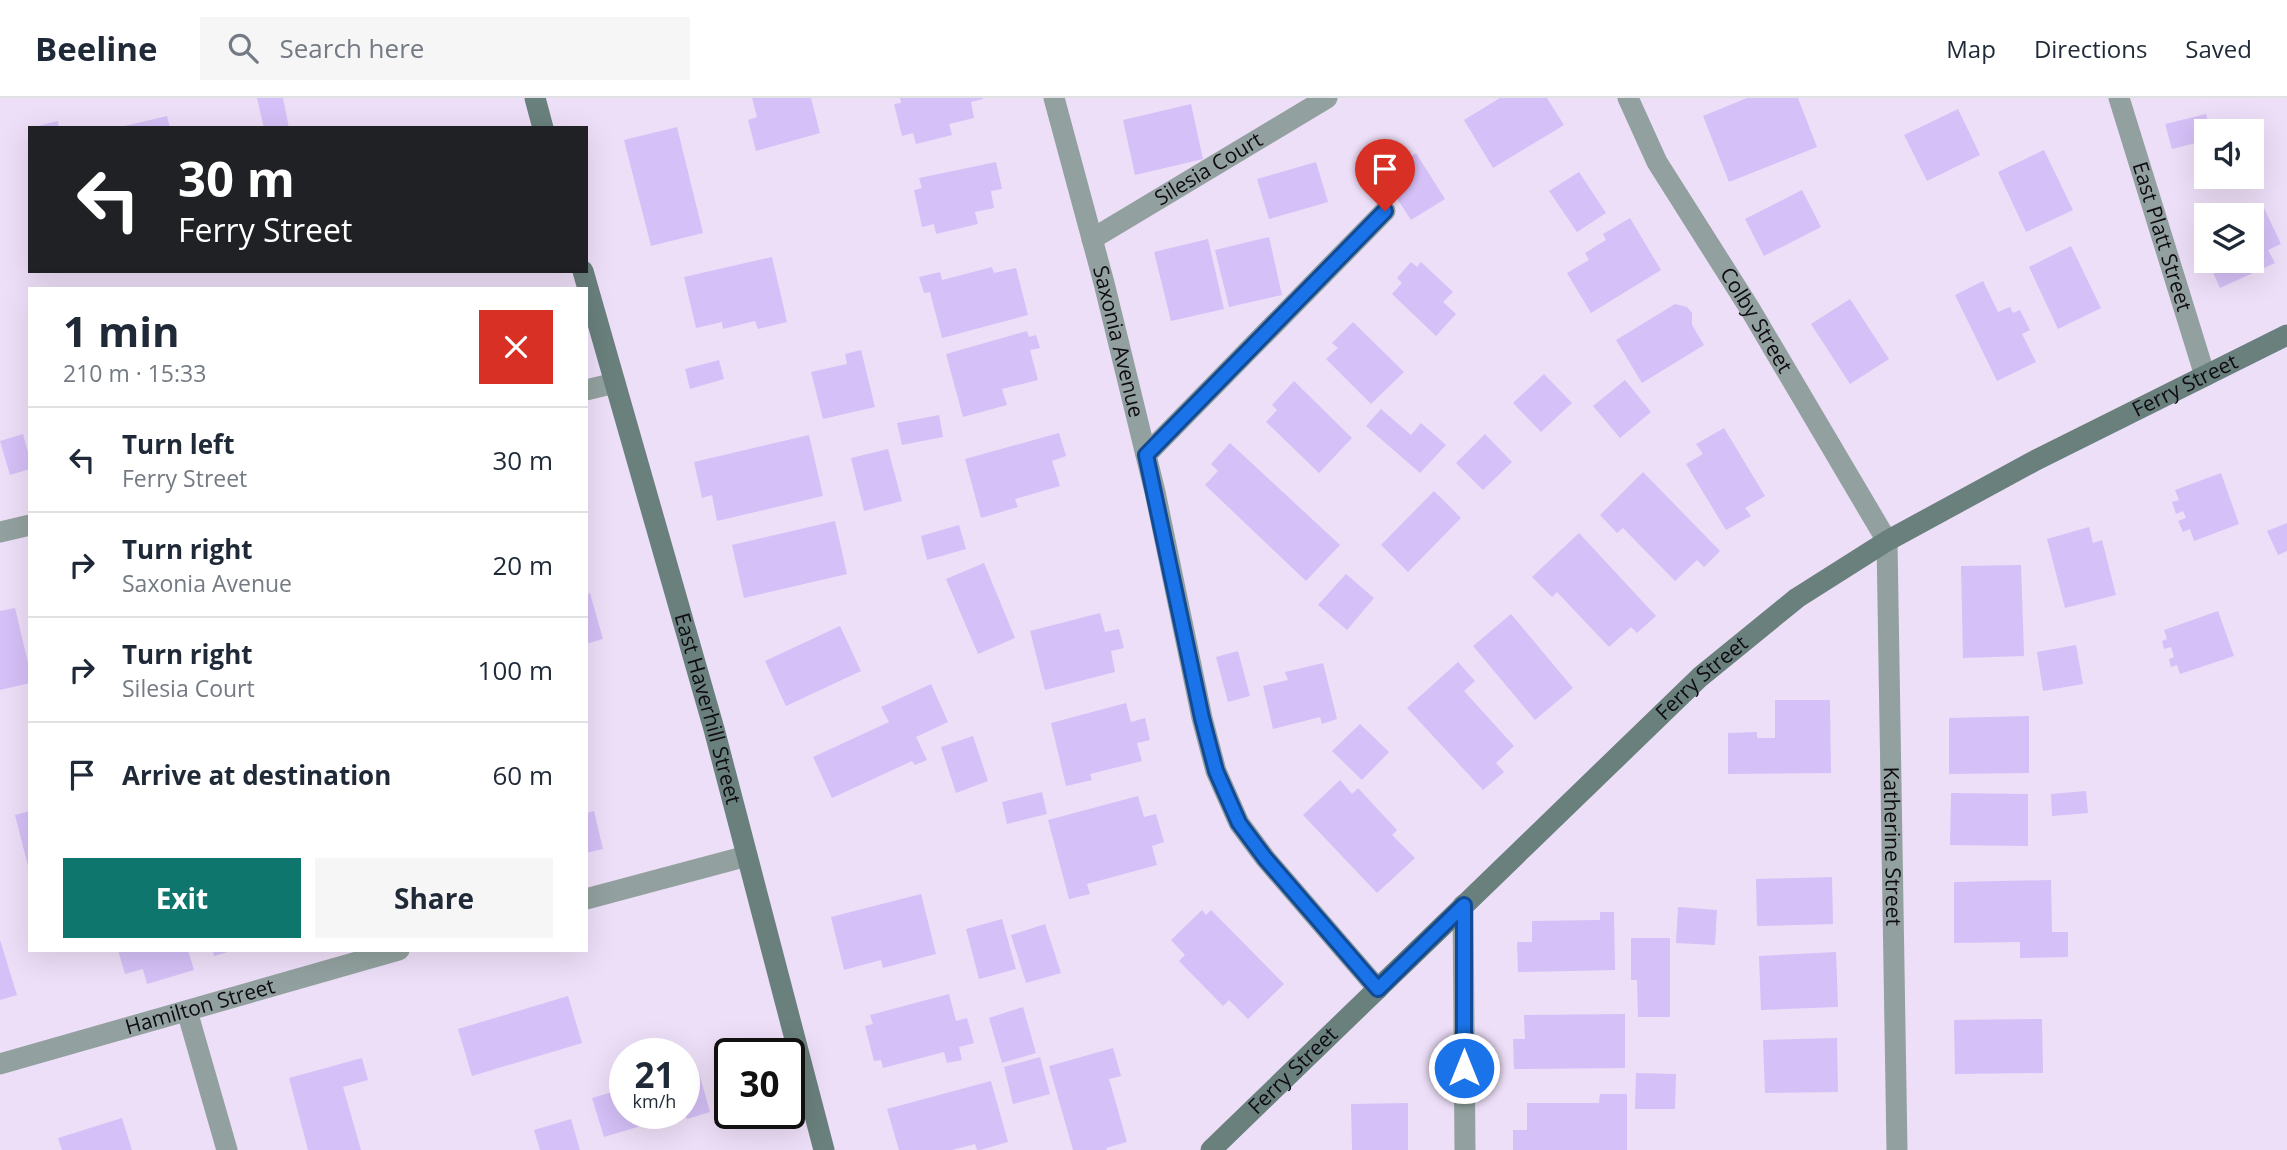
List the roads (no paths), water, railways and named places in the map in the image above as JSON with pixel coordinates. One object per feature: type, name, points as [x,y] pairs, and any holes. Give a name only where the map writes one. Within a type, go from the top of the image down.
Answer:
[{"type":"street","name":"Saxonia Avenue","points":[[1054,98],[1146,455],[1202,718],[1216,771],[1239,823],[1265,858],[1378,989]]},
{"type":"street","name":"Silesia Court","points":[[1092,239],[1327,98]]},
{"type":"street","name":"Colby Street","points":[[1628,98],[1657,162],[1750,309],[1887,541]]},
{"type":"street","name":"East Platt Street","points":[[2119,98],[2205,376]]},
{"type":"street","points":[[538,99],[543,126]]},
{"type":"street","points":[[1146,455],[1385,211]]},
{"type":"street","name":"East Haverhill Street","points":[[588,288],[714,729],[824,1150]]},
{"type":"street","name":"Ferry Street","points":[[1211,1150],[1700,677],[1797,598],[1887,541],[2035,460],[2287,335]]},
{"type":"street","points":[[588,390],[615,383]]},
{"type":"street","points":[[0,532],[28,525]]},
{"type":"street","name":"Katherine Street","points":[[1887,541],[1897,1150]]},
{"type":"street","points":[[588,898],[747,856]]},
{"type":"street","points":[[1464,905],[1465,1150]]},
{"type":"street","name":"Hamilton Street","points":[[0,1064],[392,952]]},
{"type":"street","points":[[187,1011],[227,1150]]}]
